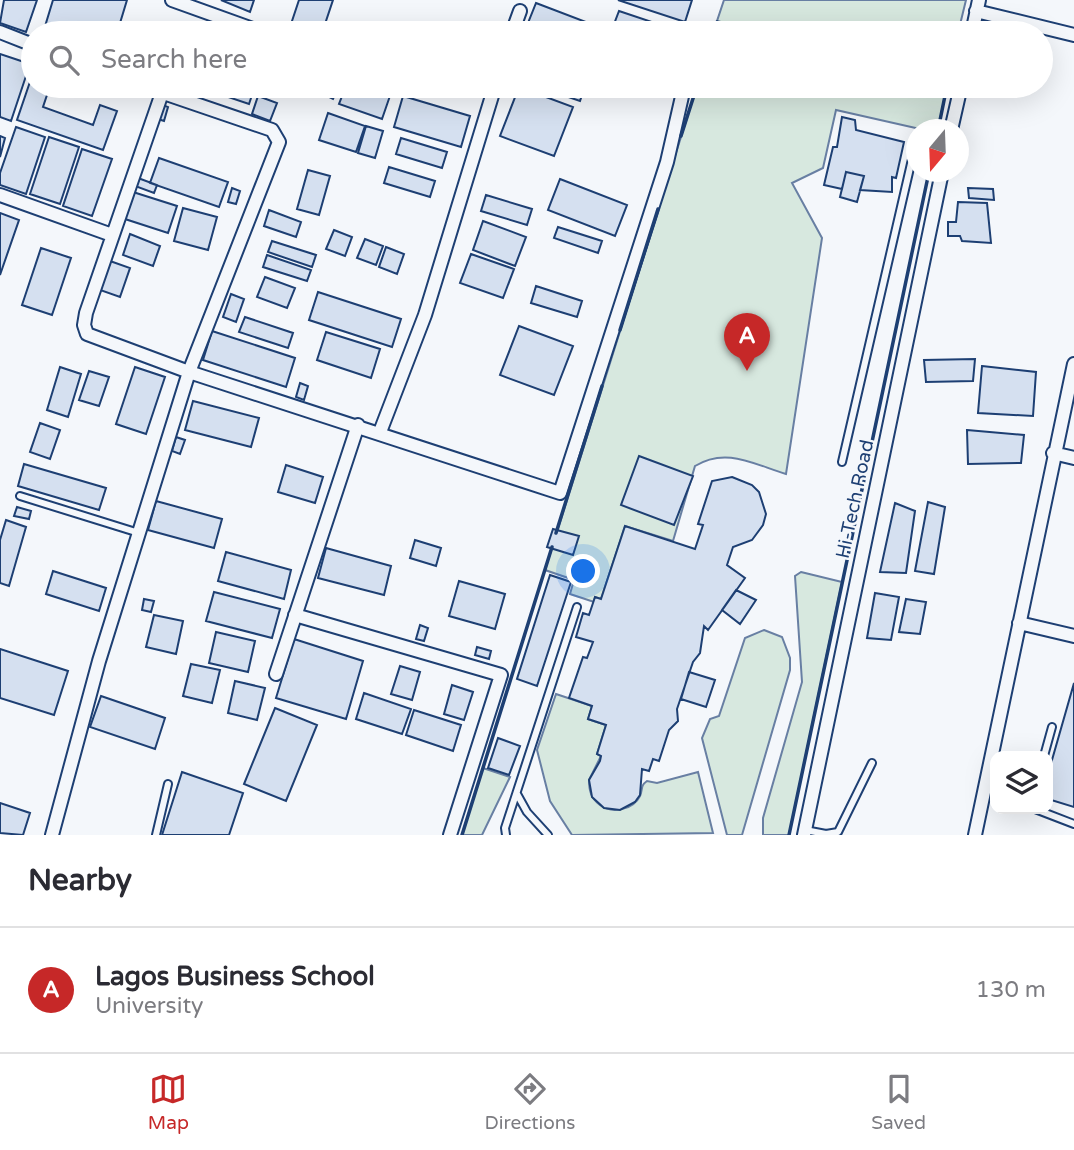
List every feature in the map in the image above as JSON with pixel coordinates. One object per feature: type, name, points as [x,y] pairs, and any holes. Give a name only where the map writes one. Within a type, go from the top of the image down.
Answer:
[{"type":"street","points":[[173,0],[231,21]]},
{"type":"street","points":[[978,6],[1028,21]]},
{"type":"street","points":[[516,21],[520,11]]},
{"type":"street","points":[[1053,29],[1074,35]]},
{"type":"street","points":[[0,32],[21,40]]},
{"type":"street","points":[[160,98],[86,313],[84,325],[87,334],[189,372],[380,432],[560,493],[667,162],[682,98]]},
{"type":"street","points":[[52,835],[99,661],[189,372],[279,138],[272,130],[177,98]]},
{"type":"street","points":[[380,432],[425,315],[491,98]]},
{"type":"street","points":[[954,119],[958,98]]},
{"type":"street","name":"Hi-Tech Road","points":[[804,832],[940,182]]},
{"type":"street","points":[[0,195],[112,235]]},
{"type":"street","points":[[975,835],[1074,364]]},
{"type":"street","points":[[276,674],[358,425]]},
{"type":"street","points":[[1054,453],[1074,458]]},
{"type":"street","points":[[295,615],[501,675],[450,835]]},
{"type":"street","points":[[1019,623],[1074,636]]},
{"type":"lane","points":[[842,462],[907,182]]},
{"type":"lane","points":[[20,496],[139,533]]},
{"type":"lane","points":[[506,835],[505,828],[577,607]]},
{"type":"lane","points":[[1045,751],[1052,727]]},
{"type":"lane","points":[[804,832],[838,832],[872,763]]},
{"type":"lane","points":[[156,835],[168,784]]},
{"type":"lane","points":[[517,794],[527,812],[548,835]]},
{"type":"lane","points":[[1048,814],[1074,824]]},
{"type":"shaded area","points":[[724,0],[966,0],[961,21],[717,21]]},
{"type":"shaded area","points":[[693,98],[944,98],[940,119],[906,119],[906,126],[836,110],[823,168],[792,183],[822,238],[786,474],[740,459],[706,460],[695,466],[673,541],[625,526],[601,599],[595,597],[594,602],[570,594],[574,580],[545,570]]},
{"type":"shaded area","points":[[801,572],[842,582],[789,835],[763,835],[763,818],[802,682],[795,576]]},
{"type":"shaded area","points":[[764,630],[782,637],[790,658],[790,670],[742,835],[727,835],[702,738],[710,719],[719,716],[745,638]]},
{"type":"shaded area","points":[[556,694],[592,706],[588,719],[606,725],[597,754],[601,756],[589,780],[591,794],[597,802],[605,808],[622,809],[637,801],[642,786],[647,781],[657,783],[698,772],[713,833],[572,835],[550,801],[537,750]]},
{"type":"shaded area","points":[[483,768],[510,777],[482,835],[462,835]]},
{"type":"building","points":[[4,0],[37,0],[30,21],[21,21],[21,30],[0,23]]},
{"type":"building","points":[[53,0],[127,0],[121,21],[47,21]]},
{"type":"building","points":[[221,0],[254,0],[250,12]]},
{"type":"building","points":[[299,0],[333,0],[326,21],[292,21]]},
{"type":"building","points":[[618,0],[692,0],[685,21]]},
{"type":"building","points":[[536,3],[583,21],[529,21]]},
{"type":"building","points":[[619,11],[649,21],[615,21]]},
{"type":"building","points":[[0,54],[21,61],[21,91],[11,121],[0,117]]},
{"type":"building","points":[[24,98],[46,98],[43,107],[93,125],[100,105],[117,111],[103,150],[17,120]]},
{"type":"building","points":[[231,98],[251,98],[249,104]]},
{"type":"building","points":[[257,98],[277,103],[270,121],[252,114]]},
{"type":"building","points":[[341,98],[389,98],[382,119],[339,104]]},
{"type":"building","points":[[402,98],[470,116],[461,147],[394,127]]},
{"type":"building","points":[[515,98],[549,98],[573,107],[554,156],[500,136]]},
{"type":"building","points":[[160,104],[168,107],[164,121],[155,118]]},
{"type":"building","points":[[328,113],[365,126],[356,152],[319,140]]},
{"type":"building","points":[[842,117],[855,120],[856,130],[904,142],[896,178],[892,177],[892,192],[860,190],[864,176],[846,172],[842,189],[824,185],[833,147],[837,147]]},
{"type":"building","points":[[366,126],[383,131],[375,158],[358,153]]},
{"type":"building","points":[[16,127],[45,137],[26,194],[0,185],[0,173]]},
{"type":"building","points":[[0,136],[5,138],[0,157]]},
{"type":"building","points":[[49,137],[79,147],[60,204],[30,194]]},
{"type":"building","points":[[401,138],[447,152],[442,168],[396,154]]},
{"type":"building","points":[[82,149],[112,159],[92,216],[63,206]]},
{"type":"building","points":[[159,158],[228,182],[219,207],[150,183]]},
{"type":"building","points":[[389,167],[435,181],[430,197],[384,183]]},
{"type":"building","points":[[308,170],[330,176],[319,215],[297,209]]},
{"type":"building","points":[[846,172],[864,176],[857,202],[840,197]]},
{"type":"building","points":[[138,178],[157,185],[154,193],[135,186]]},
{"type":"building","points":[[560,179],[627,205],[615,236],[548,210]]},
{"type":"building","points":[[232,188],[240,191],[236,204],[228,202]]},
{"type":"building","points":[[968,188],[993,189],[994,200],[969,198]]},
{"type":"building","points":[[133,192],[177,206],[168,233],[125,219]]},
{"type":"building","points":[[486,195],[532,209],[527,225],[481,211]]},
{"type":"building","points":[[958,202],[987,203],[991,243],[962,241],[960,236],[948,236],[948,222],[956,222]]},
{"type":"building","points":[[183,208],[217,217],[208,250],[174,241]]},
{"type":"building","points":[[269,210],[301,222],[296,237],[264,226]]},
{"type":"building","points":[[0,213],[19,220],[0,275]]},
{"type":"building","points":[[483,221],[526,237],[515,266],[473,250]]},
{"type":"building","points":[[558,227],[602,241],[598,253],[554,238]]},
{"type":"building","points":[[334,230],[352,237],[345,256],[326,249]]},
{"type":"building","points":[[130,234],[160,246],[153,266],[123,255]]},
{"type":"building","points":[[365,239],[383,246],[376,265],[357,258]]},
{"type":"building","points":[[272,241],[316,255],[312,267],[268,252]]},
{"type":"building","points":[[386,247],[404,254],[397,274],[379,267]]},
{"type":"building","points":[[41,248],[71,258],[52,315],[22,305]]},
{"type":"building","points":[[471,254],[514,269],[503,298],[460,283]]},
{"type":"building","points":[[267,255],[311,270],[307,281],[263,267]]},
{"type":"building","points":[[110,261],[130,268],[120,297],[100,290]]},
{"type":"building","points":[[265,277],[295,288],[287,308],[257,297]]},
{"type":"building","points":[[536,286],[582,301],[577,317],[531,303]]},
{"type":"building","points":[[318,292],[401,319],[392,347],[309,320]]},
{"type":"building","points":[[231,294],[244,299],[236,322],[223,317]]},
{"type":"building","points":[[245,317],[293,333],[288,348],[239,332]]},
{"type":"building","points":[[519,326],[573,346],[554,395],[500,375]]},
{"type":"building","points":[[212,331],[295,358],[286,387],[203,360]]},
{"type":"building","points":[[326,332],[380,349],[371,378],[317,360]]},
{"type":"building","points":[[975,359],[973,381],[926,382],[924,360]]},
{"type":"building","points":[[982,366],[1036,372],[1033,416],[978,413]]},
{"type":"building","points":[[60,367],[81,374],[68,417],[47,410]]},
{"type":"building","points":[[135,367],[165,377],[146,434],[116,424]]},
{"type":"building","points":[[89,371],[109,377],[99,406],[79,400]]},
{"type":"building","points":[[300,383],[308,386],[304,400],[296,397]]},
{"type":"building","points":[[193,401],[259,418],[251,447],[185,430]]},
{"type":"building","points":[[40,423],[60,430],[50,459],[30,452]]},
{"type":"building","points":[[967,430],[1024,435],[1021,463],[968,464]]},
{"type":"building","points":[[176,437],[185,440],[180,454],[172,451]]},
{"type":"building","points":[[639,456],[693,476],[674,525],[621,505]]},
{"type":"building","points":[[24,464],[106,488],[99,510],[18,486]]},
{"type":"building","points":[[286,465],[323,477],[315,503],[278,492]]},
{"type":"building","points":[[732,477],[752,485],[759,492],[766,514],[763,525],[752,540],[733,547],[727,565],[745,578],[708,630],[704,626],[700,653],[693,662],[677,709],[678,721],[669,730],[659,761],[653,759],[649,771],[642,769],[640,795],[635,802],[620,810],[604,808],[592,797],[589,780],[600,761],[601,756],[597,754],[606,725],[588,719],[592,706],[569,698],[583,657],[587,658],[593,642],[576,637],[583,613],[589,615],[595,597],[601,599],[625,526],[695,549],[703,525],[698,524],[712,481]]},
{"type":"building","points":[[156,501],[222,519],[214,548],[148,530]]},
{"type":"building","points":[[928,502],[945,507],[934,574],[915,571]]},
{"type":"building","points":[[895,503],[915,511],[906,573],[880,572]]},
{"type":"building","points":[[17,507],[31,511],[29,519],[14,516]]},
{"type":"building","points":[[6,520],[26,527],[9,586],[0,583],[0,540]]},
{"type":"building","points":[[553,529],[579,536],[573,555],[547,547]]},
{"type":"building","points":[[415,540],[441,548],[436,566],[410,558]]},
{"type":"building","points":[[326,548],[391,566],[384,595],[318,578]]},
{"type":"building","points":[[226,552],[291,570],[284,599],[218,581]]},
{"type":"building","points":[[53,571],[106,588],[99,611],[46,594]]},
{"type":"building","points":[[550,575],[571,582],[537,686],[517,679]]},
{"type":"building","points":[[459,581],[505,594],[495,629],[449,616]]},
{"type":"building","points":[[736,590],[756,600],[740,624],[722,610]]},
{"type":"building","points":[[214,592],[280,609],[272,638],[206,621]]},
{"type":"building","points":[[875,593],[899,597],[891,640],[867,638]]},
{"type":"building","points":[[144,599],[154,601],[151,612],[142,610]]},
{"type":"building","points":[[906,599],[926,602],[920,634],[899,632]]},
{"type":"building","points":[[154,615],[183,621],[176,654],[146,647]]},
{"type":"building","points":[[420,625],[428,628],[424,641],[416,639]]},
{"type":"building","points":[[216,632],[255,641],[248,672],[209,663]]},
{"type":"building","points":[[294,639],[363,661],[346,719],[276,698]]},
{"type":"building","points":[[477,647],[491,651],[489,659],[475,655]]},
{"type":"building","points":[[0,649],[68,671],[54,715],[0,698]]},
{"type":"building","points":[[191,664],[220,670],[212,703],[183,696]]},
{"type":"building","points":[[400,666],[420,672],[412,700],[391,694]]},
{"type":"building","points":[[689,672],[715,680],[706,707],[681,699]]},
{"type":"building","points":[[235,681],[265,688],[257,720],[228,713]]},
{"type":"building","points":[[1074,683],[1074,807],[1053,801],[1053,756]]},
{"type":"building","points":[[452,685],[473,692],[464,720],[444,714]]},
{"type":"building","points":[[364,693],[411,709],[402,734],[356,719]]},
{"type":"building","points":[[101,696],[165,718],[155,749],[90,727]]},
{"type":"building","points":[[275,708],[317,725],[286,801],[244,784]]},
{"type":"building","points":[[414,710],[461,725],[453,751],[406,735]]},
{"type":"building","points":[[498,738],[520,746],[509,775],[488,768]]},
{"type":"building","points":[[182,772],[243,793],[229,835],[162,835]]},
{"type":"building","points":[[0,803],[30,813],[23,835],[0,833]]},
{"type":"wall","points":[[681,136],[693,98]]},
{"type":"wall","points":[[940,119],[945,98]]},
{"type":"wall","points":[[789,835],[927,182]]},
{"type":"wall","points":[[620,330],[658,209]]},
{"type":"wall","points":[[556,533],[602,386]]},
{"type":"wall","points":[[462,835],[552,547]]},
{"type":"place","name":"Lagos Business School","points":[[747,371]]}]
